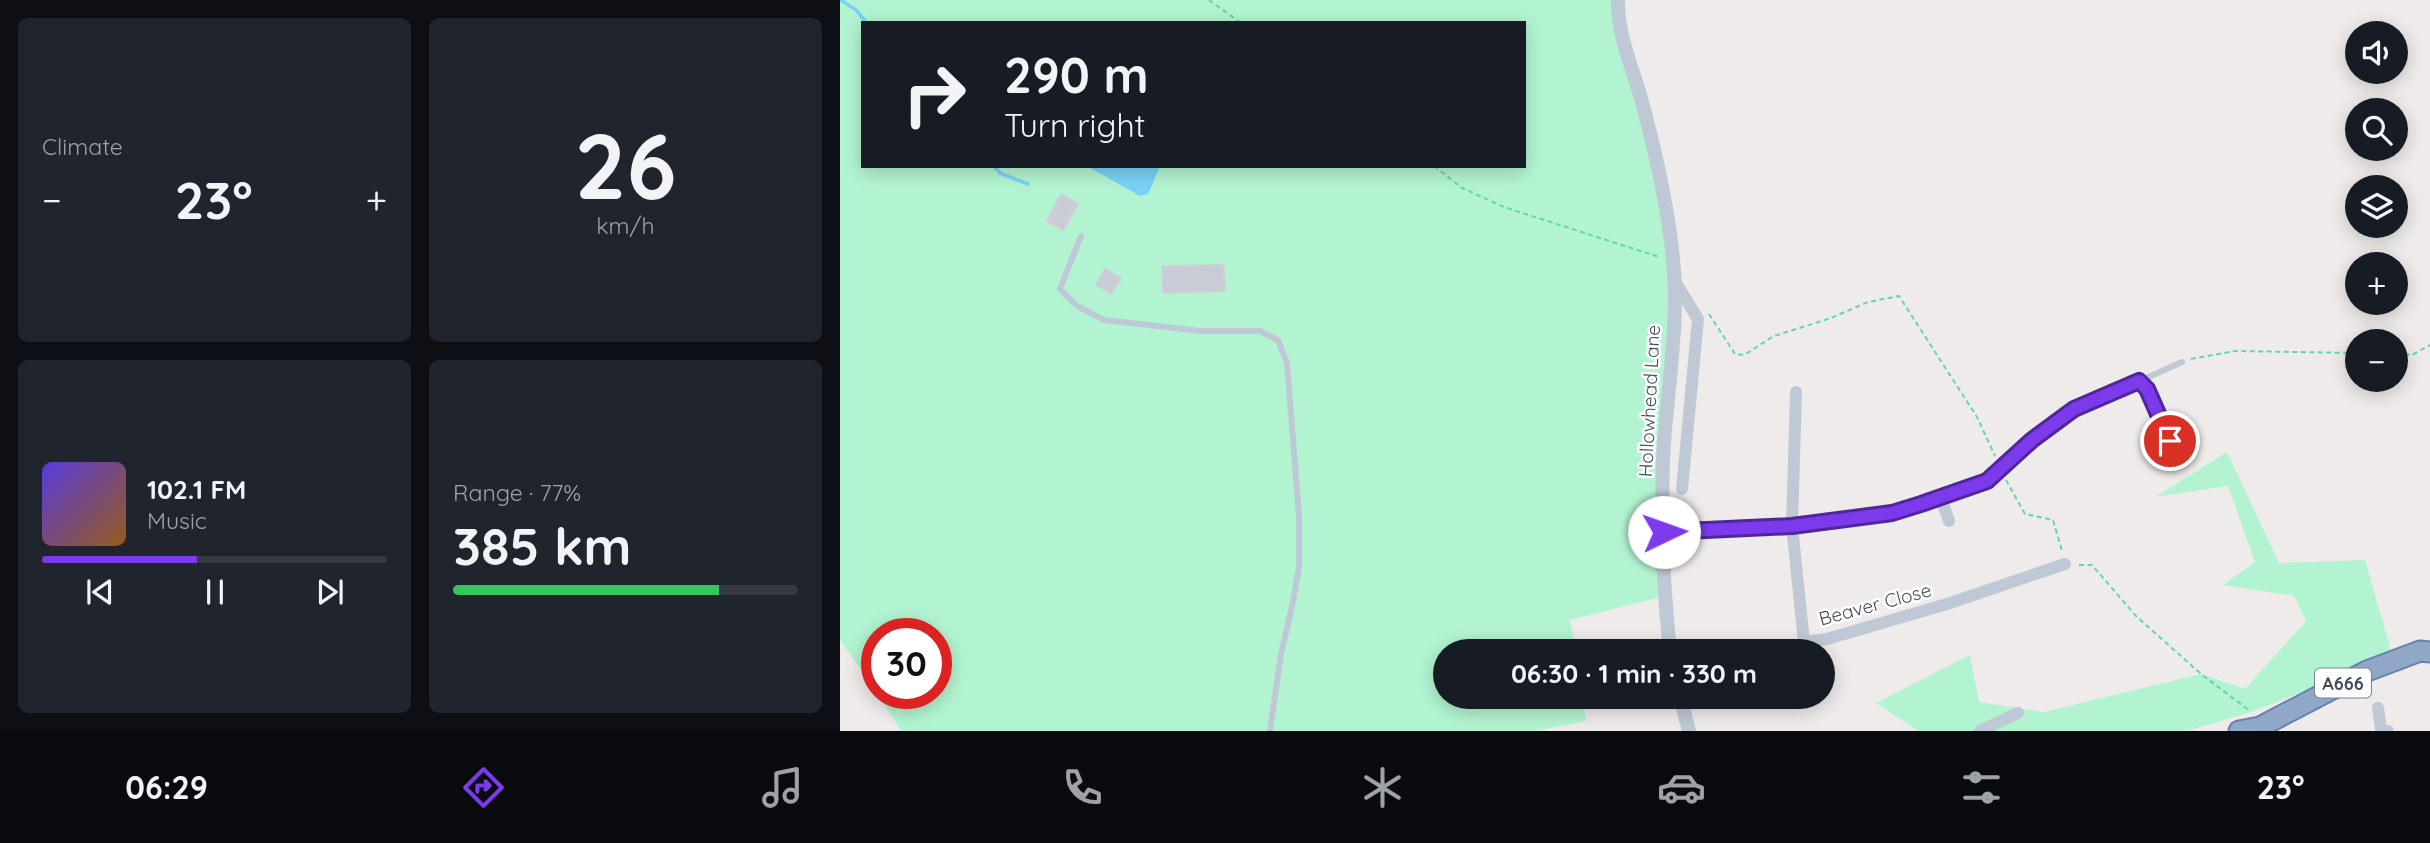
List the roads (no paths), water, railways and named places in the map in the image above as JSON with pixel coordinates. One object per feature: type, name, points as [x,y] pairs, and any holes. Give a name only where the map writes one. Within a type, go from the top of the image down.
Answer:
[{"type":"highway","name":"A666","points":[[2239,731],[2260,727],[2367,671],[2420,651],[2430,652]]},
{"type":"street","name":"Hollowhead Lane","points":[[1618,0],[1627,52],[1659,176],[1674,261],[1663,460],[1665,606],[1669,639]]},
{"type":"street","name":"Hollowhead Lane","points":[[1674,280],[1698,319],[1682,489]]},
{"type":"street","points":[[1664,532],[1792,526],[1892,513],[1941,498],[1987,481],[2032,440],[2074,409],[2122,389]]},
{"type":"street","points":[[1792,526],[1796,392]]},
{"type":"street","points":[[2105,396],[2112,410]]},
{"type":"street","points":[[1941,498],[1949,522]]},
{"type":"street","name":"Beaver Close","points":[[1792,526],[1804,642],[1827,639],[1947,604],[2065,564]]},
{"type":"street","points":[[2378,708],[2383,731]]},
{"type":"street","points":[[1683,709],[1689,731]]},
{"type":"street","points":[[1980,731],[2018,713]]},
{"type":"lane","points":[[1081,236],[1060,289],[1077,306],[1104,320],[1200,331],[1260,331],[1278,341],[1287,363],[1299,567],[1281,654],[1270,731]]},
{"type":"lane","points":[[2122,389],[2182,362]]},
{"type":"lane","points":[[2139,381],[2147,389],[2170,441]]},
{"type":"water","points":[[1091,168],[1159,168],[1148,194],[1140,196]]},
{"type":"waterway","points":[[841,0],[856,10],[865,21]]},
{"type":"waterway","points":[[996,168],[1000,173],[1028,184]]}]
